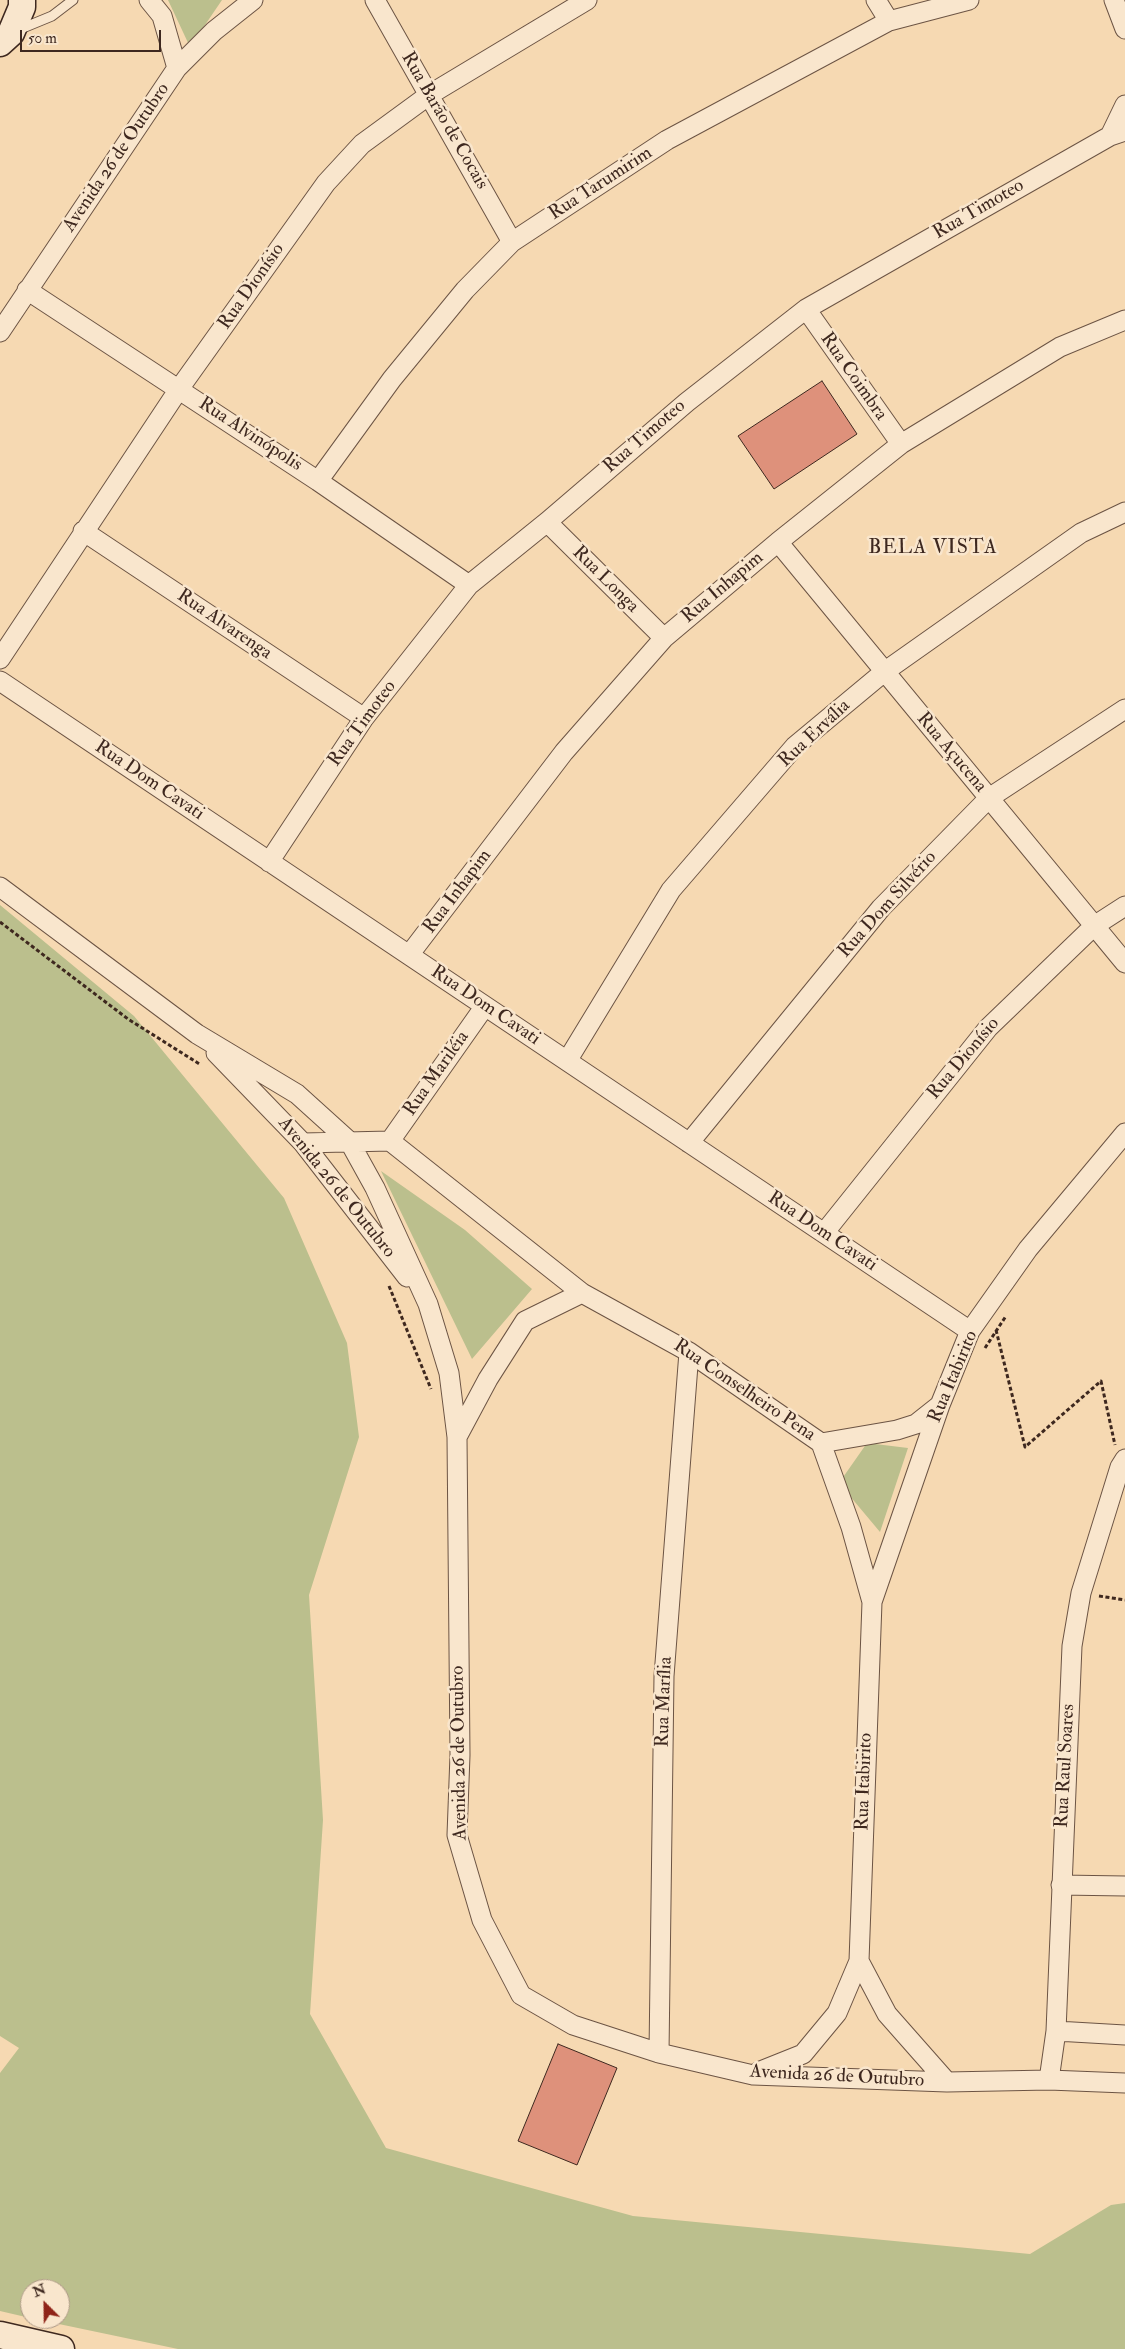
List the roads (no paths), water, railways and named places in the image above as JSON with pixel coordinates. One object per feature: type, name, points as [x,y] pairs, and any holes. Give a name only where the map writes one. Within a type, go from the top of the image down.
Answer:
[{"type":"main road","points":[[5,38],[27,2]]},
{"type":"main road","points":[[0,2335],[61,2349]]},
{"type":"street","points":[[149,0],[162,16],[178,68]]},
{"type":"street","name":"Avenida 26 de Outubro","points":[[0,332],[178,68],[214,30],[253,0]]},
{"type":"street","name":"Rua Barão de Cocais","points":[[375,0],[512,242]]},
{"type":"street","name":"Rua Dionísio","points":[[0,659],[83,531],[179,389],[326,183],[362,144],[429,95],[587,0]]},
{"type":"street","points":[[876,0],[889,21]]},
{"type":"street","name":"Rua Tarumirim","points":[[318,481],[392,379],[465,290],[512,242],[667,140],[889,21],[969,0]]},
{"type":"street","points":[[1114,0],[1125,29]]},
{"type":"street","points":[[1121,0],[1125,2]]},
{"type":"street","points":[[1117,134],[1125,105]]},
{"type":"street","name":"Rua Timoteo","points":[[269,862],[364,718],[469,585],[547,522],[686,402],[806,309],[1117,134]]},
{"type":"street","name":"Rua Alvinópolis","points":[[27,290],[318,481],[469,585]]},
{"type":"street","name":"Rua Coimbra","points":[[806,309],[901,444]]},
{"type":"street","name":"Rua Inhapim","points":[[409,955],[564,752],[664,638],[778,542],[901,444],[1060,347],[1125,320]]},
{"type":"street","name":"Rua Ervália","points":[[567,1061],[671,890],[795,746],[884,672],[1081,533],[1125,512]]},
{"type":"street","name":"Rua Longa","points":[[547,522],[664,638]]},
{"type":"street","name":"Rua Alvarenga","points":[[83,531],[364,718]]},
{"type":"street","name":"Rua Açucena","points":[[778,542],[1125,963]]},
{"type":"street","name":"Rua Dom Cavati","points":[[0,681],[970,1331]]},
{"type":"street","name":"Rua Dom Silvério","points":[[689,1143],[881,908],[989,798],[1125,709]]},
{"type":"street","name":"Avenida 26 de Outubro","points":[[0,886],[197,1034],[296,1094],[349,1141],[375,1188],[428,1304],[448,1374],[457,1437],[460,1755],[457,1835],[482,1920],[521,1995],[573,2025],[659,2053],[753,2075],[947,2082],[1050,2080],[1125,2083]]},
{"type":"street","name":"Rua Dionísio","points":[[824,1234],[988,1028],[1094,926],[1125,906]]},
{"type":"street","name":"Rua Mariléia","points":[[390,1141],[485,1006]]},
{"type":"street","name":"Avenida 26 de Outubro","points":[[197,1034],[304,1143],[428,1304]]},
{"type":"street","name":"Rua Itabirito","points":[[753,2075],[803,2054],[837,2013],[859,1961],[872,1602],[940,1405],[970,1331],[1028,1249],[1125,1133]]},
{"type":"street","points":[[304,1143],[390,1141]]},
{"type":"street","name":"Rua Conselheiro Pena","points":[[390,1141],[582,1293],[689,1352],[821,1443],[897,1430],[916,1424],[940,1405]]},
{"type":"street","points":[[457,1437],[488,1379],[524,1322],[582,1293]]},
{"type":"street","name":"Rua Marília","points":[[659,2053],[664,1676],[689,1352]]},
{"type":"street","name":"Rua Itabirito","points":[[821,1443],[851,1527],[872,1602]]},
{"type":"street","name":"Rua Raul Soares","points":[[1050,2080],[1056,2031],[1072,1646],[1081,1593],[1123,1463]]},
{"type":"street","points":[[1061,1885],[1125,1886]]},
{"type":"street","name":"Rua Itabirito","points":[[859,1961],[887,2014],[947,2082]]},
{"type":"street","points":[[1056,2031],[1125,2035]]},
{"type":"lane","points":[[5,38],[52,16],[73,0]]},
{"type":"district","name":"BELA VISTA","points":[[933,549]]}]
